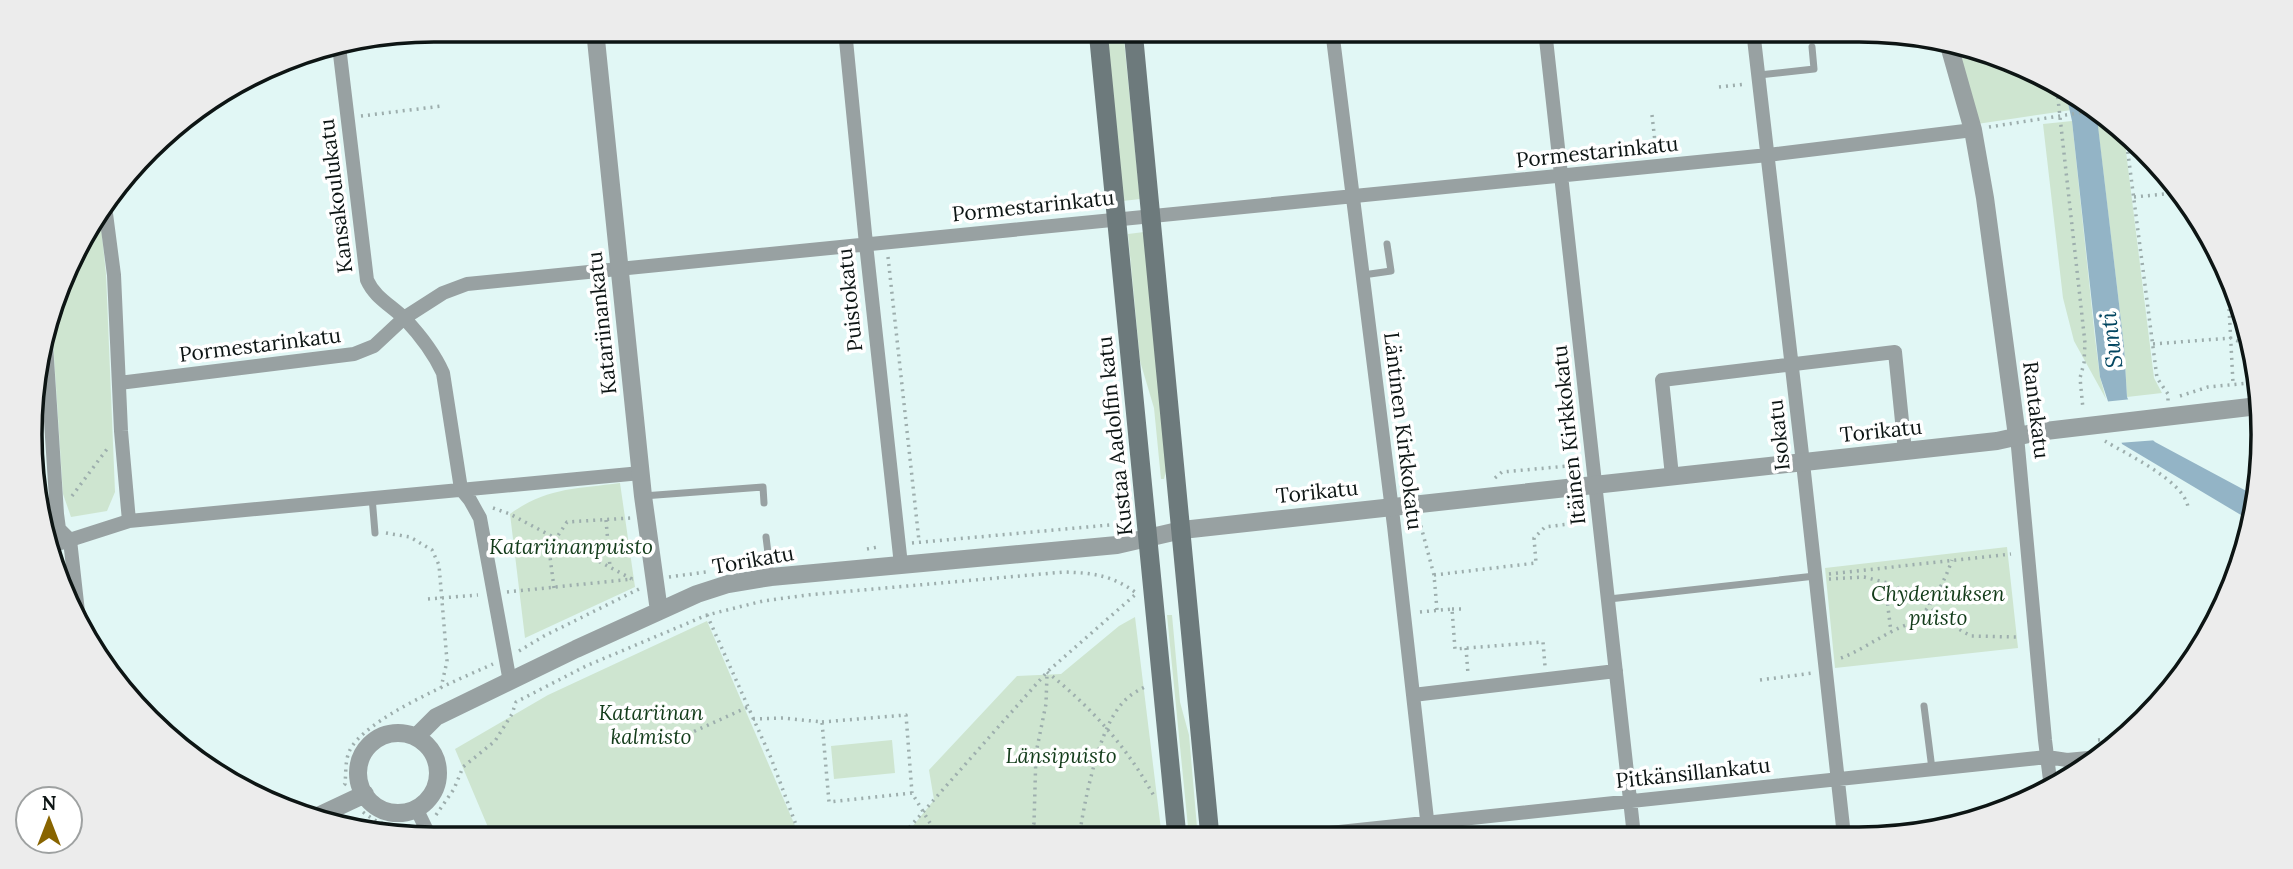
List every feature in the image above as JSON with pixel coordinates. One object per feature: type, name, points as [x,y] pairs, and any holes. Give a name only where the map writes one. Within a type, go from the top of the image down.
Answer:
[{"type":"main road","name":"Kustaa Aadolfin katu","points":[[1099,42],[1176,827]]},
{"type":"main road","points":[[1134,42],[1209,827]]},
{"type":"street","name":"Katariinankatu","points":[[596,42],[643,496],[659,611]]},
{"type":"street","name":"Puistokatu","points":[[846,42],[901,565]]},
{"type":"street","name":"Läntinen Kirkkokatu","points":[[1333,42],[1392,507],[1428,827]]},
{"type":"street","name":"Itäinen Kirkkokatu","points":[[1546,42],[1633,827]]},
{"type":"street","name":"Isokatu","points":[[1754,42],[1820,578],[1843,827]]},
{"type":"street","name":"Rantakatu","points":[[1951,53],[1973,130],[1985,198],[2017,436],[2050,777]]},
{"type":"street","name":"Kansakoulukatu","points":[[340,54],[367,280],[372,292],[404,318],[436,357],[443,373],[465,494],[480,518],[510,682]]},
{"type":"street","name":"Pormestarinkatu","points":[[118,383],[354,354],[374,346],[404,318],[443,293],[467,284],[1657,167],[1973,130]]},
{"type":"street","points":[[105,221],[114,275],[118,383],[129,521]]},
{"type":"street","points":[[1672,477],[1661,380],[1895,352],[1905,451]]},
{"type":"street","points":[[48,370],[57,514],[59,529],[69,540],[76,593]]},
{"type":"street","name":"Torikatu","points":[[416,737],[436,717],[659,611],[728,584],[771,577],[1117,545],[1182,530],[1997,441],[2037,432],[2105,432],[2149,419],[2250,406]]},
{"type":"street","points":[[58,544],[129,521],[372,497],[465,494],[641,473]]},
{"type":"street","points":[[1413,695],[1616,671]]},
{"type":"street","points":[[403,733],[416,737],[434,754],[438,779],[434,790],[427,801],[416,808],[405,812],[382,809],[372,803],[360,782],[362,757],[369,746],[379,738],[403,733]]},
{"type":"street","name":"Pitkänsillankatu","points":[[1449,827],[1630,801],[2047,757],[2080,759]]},
{"type":"street","points":[[327,812],[365,794]]},
{"type":"street","points":[[416,808],[425,827]]},
{"type":"lane","points":[[1758,79],[1814,69],[1812,47]]},
{"type":"lane","points":[[1362,275],[1391,271],[1387,244]]},
{"type":"lane","points":[[643,496],[763,487],[764,503]]},
{"type":"lane","points":[[372,497],[375,533]]},
{"type":"lane","points":[[766,537],[771,577]]},
{"type":"lane","points":[[1609,599],[1820,578]]},
{"type":"lane","points":[[1924,706],[1932,769]]},
{"type":"path","points":[[1719,88],[1758,79]]},
{"type":"path","points":[[2058,97],[2084,342],[2084,363],[2080,378],[2083,408]]},
{"type":"path","points":[[348,118],[442,106]]},
{"type":"path","points":[[1973,130],[2083,112]]},
{"type":"path","points":[[1652,115],[1657,167]]},
{"type":"path","points":[[2127,149],[2157,378],[2168,394],[2168,399],[2208,387],[2248,383]]},
{"type":"path","points":[[2134,197],[2168,194]]},
{"type":"path","points":[[886,242],[926,585]]},
{"type":"path","points":[[2229,305],[2233,384]]},
{"type":"path","points":[[2153,344],[2231,338],[2240,342]]},
{"type":"path","points":[[57,514],[121,431]]},
{"type":"path","points":[[2105,432],[2171,481],[2186,497],[2188,507]]},
{"type":"path","points":[[465,494],[510,514],[633,579]]},
{"type":"path","points":[[1417,510],[1434,575],[1437,610]]},
{"type":"path","points":[[554,588],[549,549],[567,522],[633,518]]},
{"type":"path","points":[[606,520],[610,567]]},
{"type":"path","points":[[1434,575],[1536,563],[1534,538],[1545,527],[1588,522]]},
{"type":"path","points":[[375,533],[393,532],[410,537],[432,550],[439,565],[447,661],[441,688]]},
{"type":"path","points":[[1820,578],[2011,554]]},
{"type":"path","points":[[1760,680],[1829,666],[1916,620],[1945,581],[1952,561]]},
{"type":"path","points":[[479,755],[495,741],[516,702],[586,666],[707,615],[763,601],[1064,572],[1094,573],[1120,581],[1137,593],[1047,672],[909,827]]},
{"type":"path","points":[[1820,578],[1864,577],[1885,583],[1929,603],[1938,617],[1971,636],[2017,638]]},
{"type":"path","points":[[428,599],[641,579]]},
{"type":"path","points":[[1885,583],[1891,632]]},
{"type":"path","points":[[1452,609],[1455,649],[1543,642],[1546,679]]},
{"type":"path","points":[[1414,612],[1462,609]]},
{"type":"path","points":[[707,615],[753,719],[795,827]]},
{"type":"path","points":[[1466,649],[1470,688]]},
{"type":"path","points":[[1047,672],[1081,700],[1107,728],[1154,796]]},
{"type":"path","points":[[1033,827],[1036,753],[1046,704],[1047,672]]},
{"type":"path","points":[[1081,827],[1107,728],[1116,710],[1131,694],[1149,685]]},
{"type":"path","points":[[676,740],[748,707]]},
{"type":"path","points":[[753,719],[822,722],[906,715],[912,793],[933,827]]},
{"type":"path","points":[[822,722],[829,802],[912,793]]},
{"type":"green space","points":[[1107,42],[1124,42],[1140,199],[1123,201]]},
{"type":"green space","points":[[1959,55],[2032,82],[2078,109],[1977,124]]},
{"type":"green space","points":[[2072,121],[2095,338],[2106,399],[2074,341],[2063,298],[2043,124]]},
{"type":"green space","points":[[2098,123],[2125,147],[2154,378],[2162,393],[2127,397],[2124,346]]},
{"type":"green space","points":[[101,228],[106,274],[115,492],[107,511],[71,517],[63,494],[53,342],[72,284]]},
{"type":"green space","points":[[1144,232],[1167,467],[1164,479],[1161,479],[1154,408],[1140,361],[1128,234]]},
{"type":"green space","name":"Katariinanpuisto","points":[[620,483],[635,587],[525,638],[510,514],[550,494]]},
{"type":"green space","name":"Chydeniuksen puisto","points":[[2007,547],[2018,648],[1835,668],[1825,568]]},
{"type":"green space","points":[[1167,615],[1172,615],[1180,702],[1189,735],[1197,827],[1188,827]]},
{"type":"green space","name":"Länsipuisto","points":[[1135,617],[1161,827],[912,827],[934,800],[929,770],[1017,676],[1061,674],[1119,626]]},
{"type":"green space","name":"Katariinan kalmisto","points":[[707,621],[796,827],[488,827],[455,749],[548,695]]},
{"type":"green space","points":[[892,740],[895,773],[834,779],[831,746]]},
{"type":"water","name":"Sunti","points":[[2068,103],[2098,124],[2124,346],[2127,397],[2141,428],[2155,442],[2247,491],[2242,516],[2122,444],[2100,377]]},
{"type":"pier","points":[[2132,399],[2144,427],[2158,440],[2118,443],[2103,402]]}]
